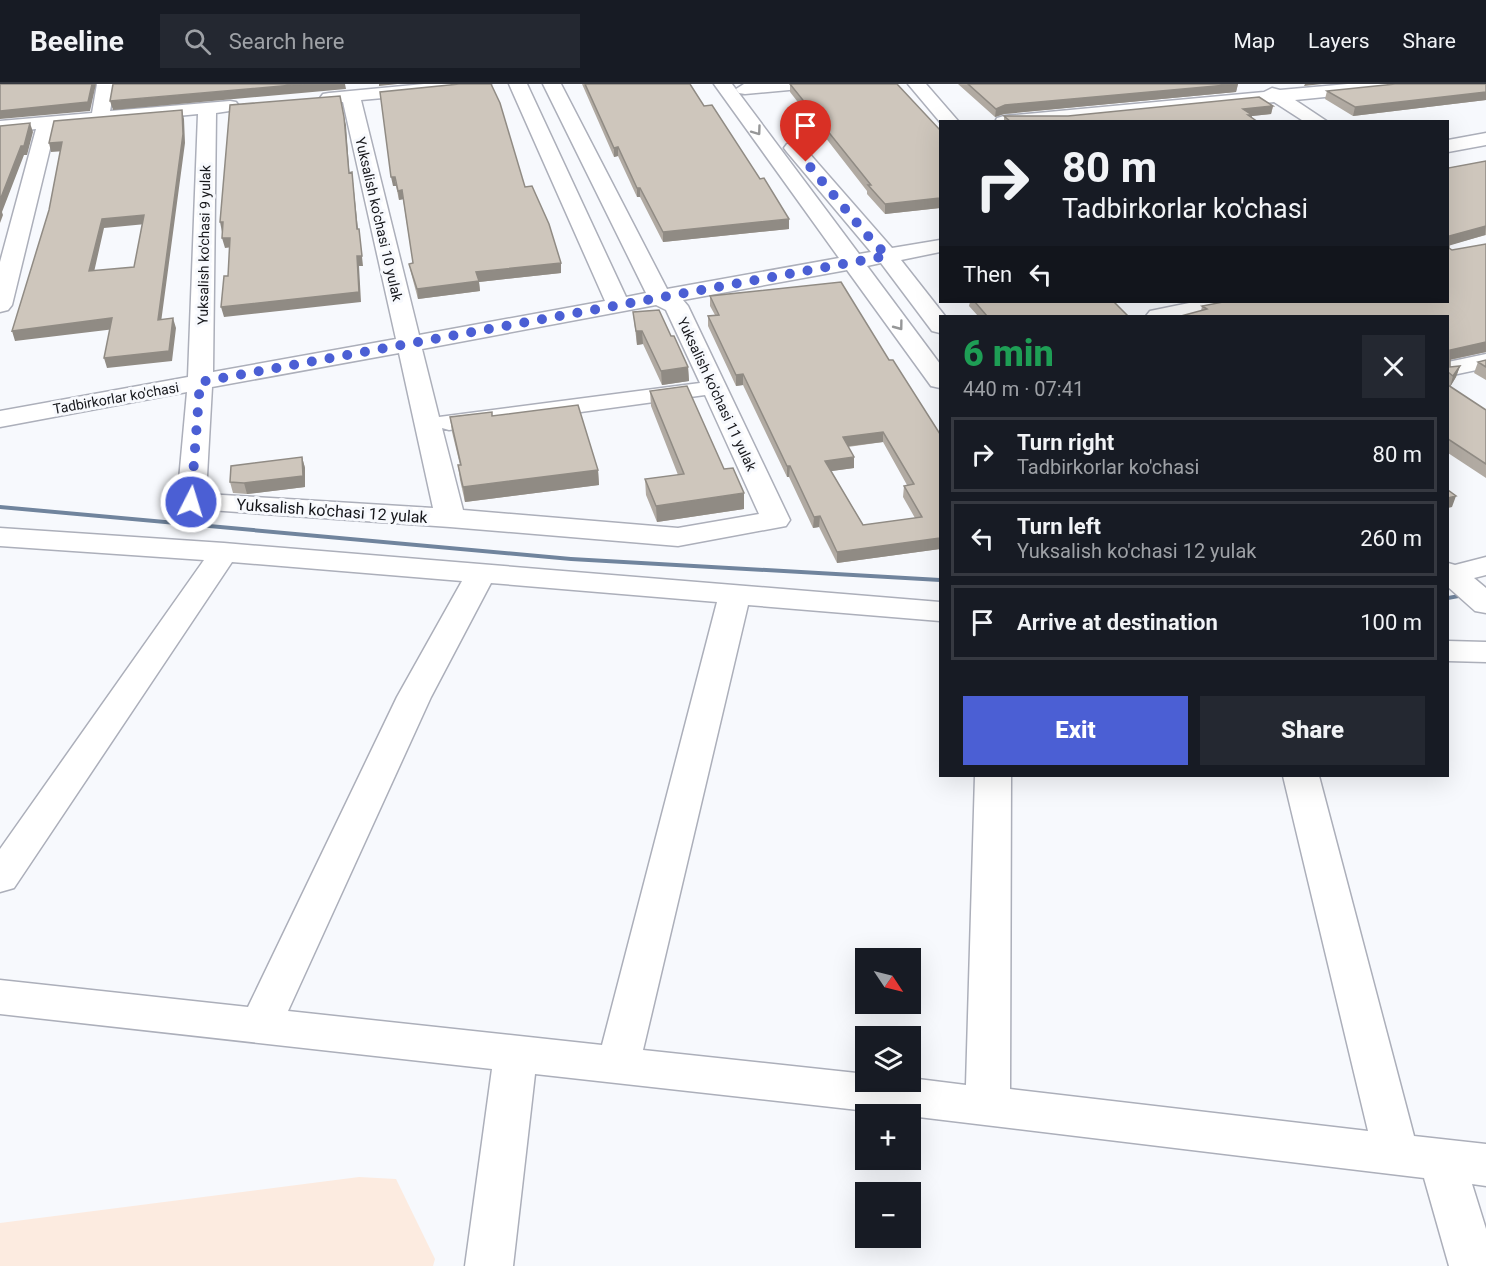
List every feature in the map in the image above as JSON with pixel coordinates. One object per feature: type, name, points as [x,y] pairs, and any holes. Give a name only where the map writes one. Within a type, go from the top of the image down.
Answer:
[{"type":"street","points":[[100,118],[106,84]]},
{"type":"street","points":[[307,100],[482,84]]},
{"type":"street","points":[[518,84],[618,304]]},
{"type":"street","name":"Yuksalish ko'chasi 11 yulak","points":[[552,84],[660,298],[676,306],[776,520]]},
{"type":"street","points":[[723,84],[939,380]]},
{"type":"street","points":[[743,87],[800,84]]},
{"type":"street","points":[[917,84],[948,120]]},
{"type":"street","points":[[1258,84],[1317,120]]},
{"type":"street","points":[[1025,120],[1404,84]]},
{"type":"street","points":[[743,87],[887,256],[939,325]]},
{"type":"street","name":"Yuksalish ko'chasi 10 yulak","points":[[351,96],[408,343]]},
{"type":"street","points":[[0,127],[252,104]]},
{"type":"street","name":"Yuksalish ko'chasi 9 yulak","points":[[200,382],[207,108]]},
{"type":"street","points":[[0,305],[47,123]]},
{"type":"street","points":[[1449,146],[1486,139]]},
{"type":"street","name":"Tadbirkorlar ko'chasi","points":[[0,419],[939,246]]},
{"type":"street","points":[[881,301],[918,297]]},
{"type":"street","points":[[1138,303],[1155,315]]},
{"type":"street","points":[[1161,315],[1220,303]]},
{"type":"street","name":"Yuksalish ko'chasi 12 yulak","points":[[408,343],[450,518]]},
{"type":"street","points":[[1449,369],[1486,361]]},
{"type":"street","name":"Yuksalish ko'chasi 12 yulak","points":[[200,382],[191,502],[450,518],[678,537],[776,520]]},
{"type":"street","points":[[427,425],[715,388]]},
{"type":"street","points":[[0,537],[224,552],[939,610]]},
{"type":"street","points":[[0,878],[224,552]]},
{"type":"street","points":[[260,1026],[414,697],[481,574]]},
{"type":"street","points":[[618,1065],[735,594]]},
{"type":"street","points":[[1449,651],[1486,652]]},
{"type":"street","points":[[988,1106],[993,777]]},
{"type":"street","points":[[1301,777],[1396,1154]]},
{"type":"street","points":[[0,997],[988,1106],[1464,1163],[1473,1266]]},
{"type":"street","points":[[489,1266],[516,1054]]},
{"type":"shaded area","points":[[359,1177],[396,1179],[435,1259],[433,1266],[0,1266],[0,1223]]},
{"type":"building","points":[[0,84],[92,84],[88,102],[0,111]]},
{"type":"building","points":[[113,84],[304,84],[110,101]]},
{"type":"building","points":[[459,84],[491,84],[500,103],[525,187],[532,186],[549,224],[561,263],[476,272],[479,281],[417,289],[409,264],[413,263],[402,190],[398,191],[395,177],[391,177],[380,92]]},
{"type":"building","points":[[585,84],[690,84],[704,106],[712,105],[760,179],[764,178],[789,219],[663,232],[640,188],[637,188],[618,147],[614,148]]},
{"type":"building","points":[[790,84],[897,84],[939,129],[939,198],[885,204],[868,185],[871,185]]},
{"type":"building","points":[[968,84],[1238,84],[1005,105],[996,109]]},
{"type":"building","points":[[1395,84],[1486,84],[1486,92],[1355,107],[1327,91]]},
{"type":"building","points":[[340,96],[362,256],[357,256],[359,292],[221,307],[224,276],[228,276],[230,238],[222,238],[223,222],[220,222],[230,105]]},
{"type":"building","points":[[1259,97],[1273,106],[1243,109],[1255,120],[1009,120],[1004,116],[1068,116]]},
{"type":"building","points":[[182,110],[183,134],[158,320],[173,318],[169,351],[104,358],[112,318],[12,331],[49,210],[62,142],[49,143],[54,121]],"holes":[[[144,215],[134,267],[89,271],[102,219]]]},
{"type":"building","points":[[30,123],[24,146],[21,146],[0,200],[0,126]]},
{"type":"building","points":[[1486,161],[1486,226],[1449,236],[1449,168]]},
{"type":"building","points":[[1486,244],[1486,342],[1450,350],[1450,367],[1460,366],[1453,376],[1449,373],[1449,315],[1185,315],[1207,309],[1202,306],[1218,303],[1449,303],[1449,248],[1452,250]]},
{"type":"building","points":[[841,282],[889,360],[893,360],[939,432],[939,538],[837,552],[820,516],[814,517],[790,466],[787,466],[743,374],[736,375],[708,316],[719,315],[710,296]],"holes":[[[883,432],[914,484],[904,486],[922,517],[863,525],[825,461],[854,457],[843,437]]]},
{"type":"building","points":[[976,303],[1115,303],[1127,315],[986,315]]},
{"type":"building","points":[[659,310],[688,367],[661,371],[642,331],[636,331],[633,312]]},
{"type":"building","points":[[1486,360],[1486,367],[1478,362]]},
{"type":"building","points":[[687,386],[724,469],[733,468],[744,493],[656,506],[645,479],[684,474],[650,391]]},
{"type":"building","points":[[1449,386],[1486,410],[1486,464],[1449,440]]},
{"type":"building","points":[[578,405],[598,470],[463,487],[458,465],[461,465],[450,417],[492,412],[492,416]]},
{"type":"building","points":[[302,457],[303,476],[244,483],[230,482],[231,466]]},
{"type":"building","points":[[1449,491],[1456,496],[1449,498]]},
{"type":"waterway","points":[[0,507],[571,559],[939,580]]},
{"type":"waterway","points":[[1449,598],[1486,591]]},
{"type":"route","points":[[191,502],[200,382],[887,256],[806,162]]}]
